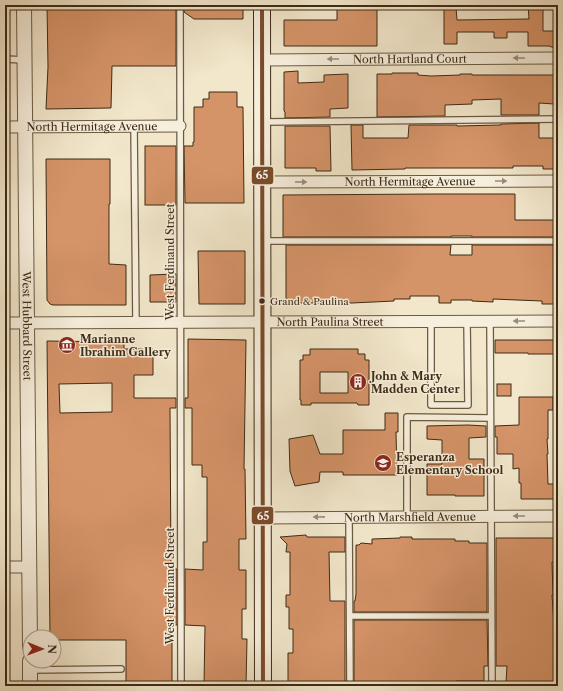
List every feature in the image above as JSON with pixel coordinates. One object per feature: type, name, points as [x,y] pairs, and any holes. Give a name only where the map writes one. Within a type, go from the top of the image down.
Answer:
[{"type":"main road","points":[[262,5],[263,686]]},
{"type":"street","name":"West Hubbard Street","points":[[24,5],[30,629]]},
{"type":"street","name":"North Hartland Court","points":[[262,60],[558,58]]},
{"type":"street","name":"North Hermitage Avenue","points":[[5,127],[180,126]]},
{"type":"street","name":"North Hermitage Avenue","points":[[262,182],[558,181]]},
{"type":"street","name":"North Paulina Street","points":[[5,323],[558,320]]},
{"type":"street","name":"North Marshfield Avenue","points":[[263,518],[558,516]]},
{"type":"street","points":[[5,567],[29,567]]},
{"type":"street","points":[[30,669],[30,686]]},
{"type":"lane","name":"West Ferdinand Street","points":[[180,5],[181,686]]},
{"type":"lane","points":[[5,59],[25,60]]},
{"type":"lane","points":[[263,122],[558,119]]},
{"type":"lane","points":[[134,126],[136,323]]},
{"type":"lane","points":[[263,241],[558,241]]},
{"type":"lane","points":[[431,321],[431,405],[468,405],[467,321]]},
{"type":"lane","points":[[490,321],[492,686]]},
{"type":"lane","points":[[407,517],[407,417],[490,418]]},
{"type":"lane","points":[[349,517],[350,686]]},
{"type":"lane","points":[[350,616],[491,616]]},
{"type":"lane","points":[[62,667],[121,669]]},
{"type":"building","points":[[47,5],[176,5],[176,66],[112,66],[111,108],[46,109],[48,67]]},
{"type":"building","points":[[337,5],[377,5],[377,46],[284,46],[284,20],[337,20]]},
{"type":"building","points":[[528,5],[543,5],[543,31],[556,31],[557,49],[549,46],[528,46],[528,32],[507,32],[507,38],[494,38],[494,32],[457,32],[457,44],[444,44],[444,7],[456,7],[457,20],[529,19]]},
{"type":"building","points":[[184,6],[243,6],[243,19],[194,19],[184,12]]},
{"type":"building","points":[[298,71],[298,83],[324,82],[324,75],[348,74],[348,108],[330,109],[330,117],[285,118],[284,72]]},
{"type":"building","points":[[418,73],[418,75],[431,76],[460,74],[554,75],[554,104],[539,103],[539,115],[501,115],[501,99],[472,100],[472,104],[445,105],[445,116],[377,117],[377,74]]},
{"type":"building","points":[[209,92],[237,92],[237,107],[243,107],[244,203],[185,203],[184,146],[193,146],[194,107],[203,107],[203,99],[209,99]]},
{"type":"building","points":[[539,123],[539,138],[555,138],[555,169],[543,169],[543,166],[513,166],[513,168],[405,168],[352,170],[351,125],[363,125],[363,138],[408,138],[409,125],[457,126]]},
{"type":"building","points":[[285,126],[330,126],[331,171],[316,171],[316,168],[285,168]]},
{"type":"building","points":[[145,146],[176,146],[176,205],[145,205]]},
{"type":"building","points":[[46,159],[110,159],[109,264],[126,265],[126,305],[53,305],[47,300]]},
{"type":"building","points":[[515,194],[515,220],[556,220],[556,237],[283,237],[283,195]]},
{"type":"building","points":[[286,245],[451,245],[450,255],[472,255],[472,245],[555,245],[556,304],[542,304],[542,301],[493,299],[493,302],[451,300],[451,303],[439,303],[439,296],[410,296],[410,299],[394,299],[394,301],[286,304]]},
{"type":"building","points":[[198,251],[245,251],[245,304],[199,304]]},
{"type":"building","points":[[176,274],[176,302],[150,302],[150,275]]},
{"type":"building","points":[[188,339],[246,340],[244,469],[246,539],[239,539],[239,570],[246,570],[246,609],[242,609],[242,639],[247,639],[246,686],[204,685],[205,626],[185,625],[185,569],[203,570],[203,542],[207,542],[207,477],[202,477],[202,465],[192,465],[192,408],[185,408],[185,398],[188,398]]},
{"type":"building","points":[[495,340],[556,340],[556,354],[495,353]]},
{"type":"building","points":[[47,341],[124,342],[124,349],[153,349],[153,375],[134,375],[134,398],[176,398],[176,408],[170,408],[171,569],[177,569],[177,625],[172,625],[172,686],[126,686],[126,640],[62,640],[62,629],[50,629]],"holes":[[[112,383],[112,412],[60,413],[59,384]]]},
{"type":"building","name":"John & Mary Madden Center","points":[[310,349],[358,349],[358,354],[365,354],[365,360],[369,360],[369,405],[358,405],[357,403],[311,403],[311,405],[301,405],[300,360],[303,360],[303,355],[310,355]],"holes":[[[320,372],[348,372],[348,393],[320,393]]]},
{"type":"building","points":[[497,384],[511,384],[511,396],[497,396]]},
{"type":"building","points":[[519,397],[553,397],[553,410],[548,410],[547,454],[548,484],[556,484],[556,499],[521,499],[519,468],[513,469],[513,454],[497,454],[497,437],[495,437],[495,426],[519,425]]},
{"type":"building","points":[[385,413],[398,413],[398,432],[396,432],[397,475],[343,475],[343,472],[320,472],[319,482],[295,486],[290,471],[289,439],[313,435],[320,454],[343,454],[343,430],[385,430]]},
{"type":"building","points":[[427,426],[486,426],[486,437],[469,438],[469,459],[484,459],[484,496],[427,495],[427,464],[442,464],[442,440],[427,439]]},
{"type":"building","points":[[306,535],[307,537],[345,537],[345,552],[329,552],[330,601],[345,601],[345,684],[291,684],[288,681],[288,653],[293,653],[293,629],[289,629],[289,607],[286,607],[286,595],[290,595],[290,552],[286,552],[287,544],[280,537]]},
{"type":"building","points":[[412,537],[412,539],[455,539],[455,541],[469,541],[469,543],[487,543],[487,612],[354,612],[354,601],[356,594],[356,545],[361,543],[372,544],[372,539]]},
{"type":"building","points":[[496,538],[556,538],[556,562],[552,562],[552,595],[554,624],[554,668],[557,669],[557,683],[506,683],[507,666],[496,666]]},
{"type":"building","points":[[354,620],[487,620],[488,666],[484,666],[484,681],[456,681],[456,685],[354,682]]},
{"type":"transit line","name":"65","points":[[262,5],[263,686]]},
{"type":"place","name":"Grand & Paulina","points":[[262,301]]},
{"type":"place","name":"Marianne Ibrahim Gallery","points":[[67,345]]},
{"type":"place","name":"John & Mary Madden Center","points":[[358,382]]},
{"type":"place","name":"Esperanza Elementary School","points":[[383,463]]}]
